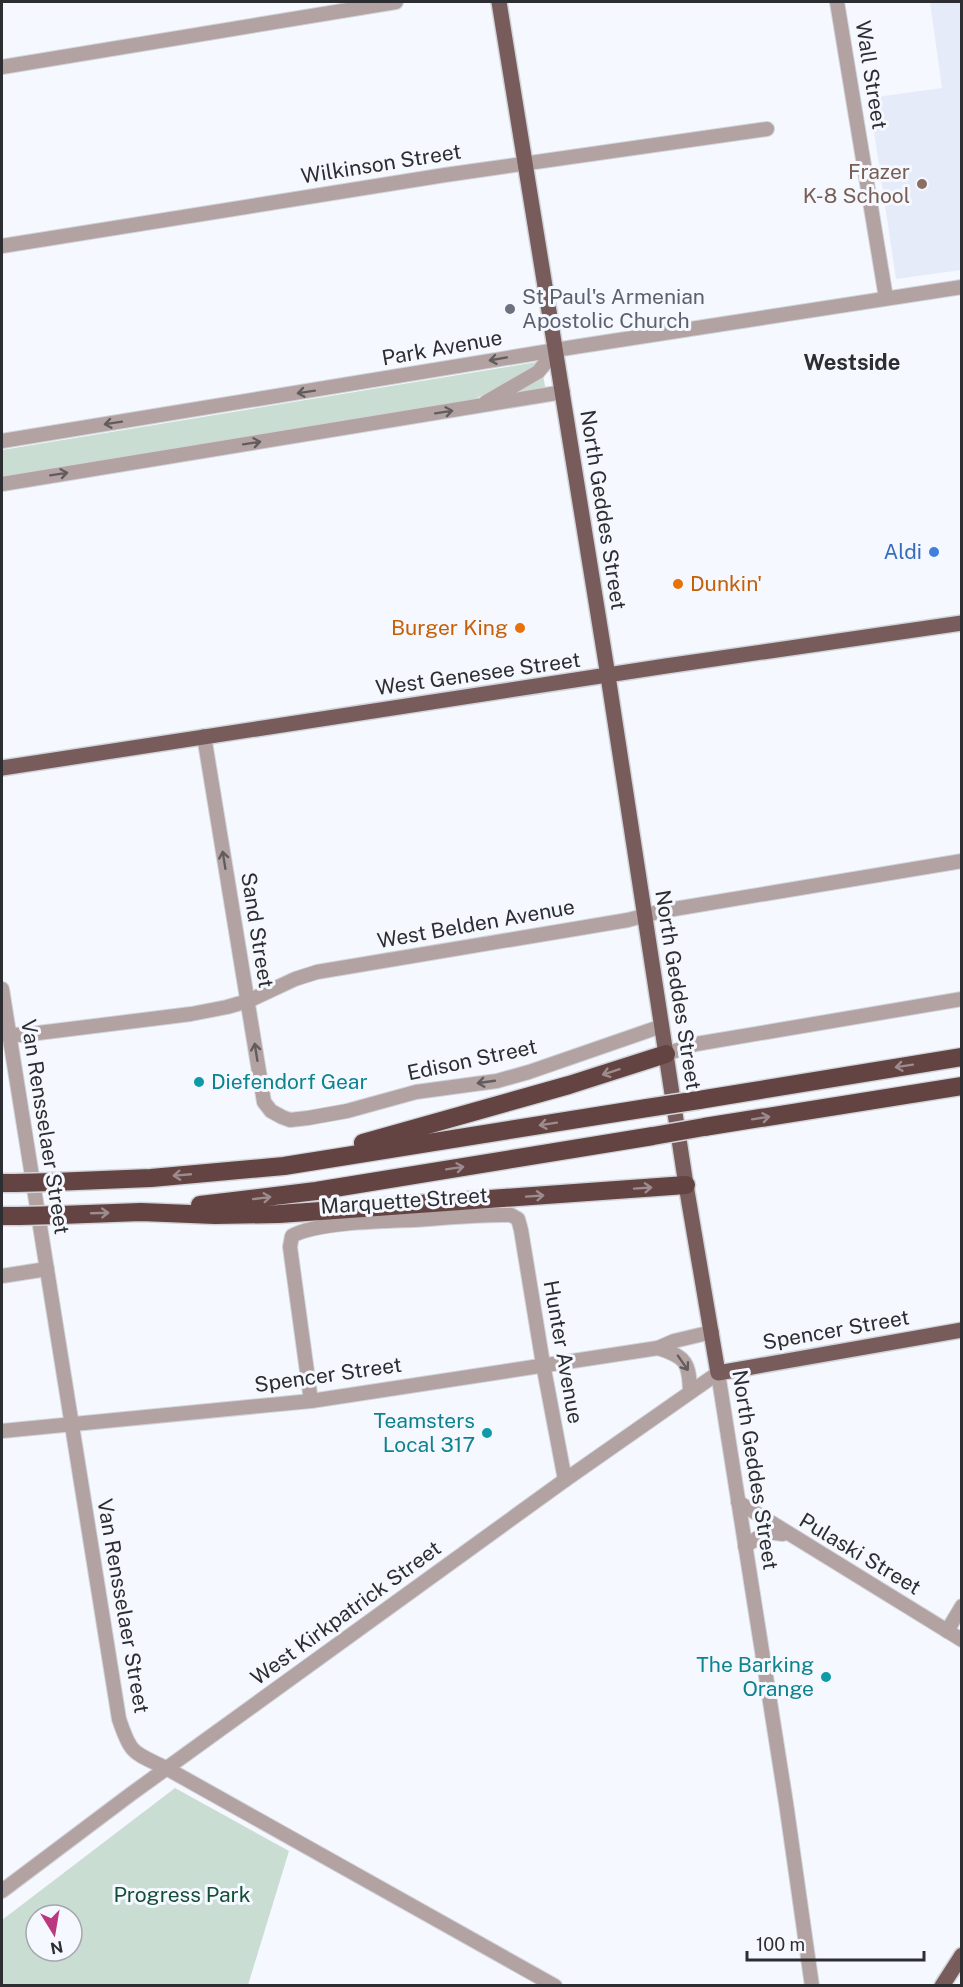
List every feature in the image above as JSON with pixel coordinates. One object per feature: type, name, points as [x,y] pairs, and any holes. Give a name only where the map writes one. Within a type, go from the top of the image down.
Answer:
[{"type":"highway","points":[[241,1170],[300,1155],[370,1142],[569,1085],[666,1054]]},
{"type":"highway","points":[[8,1183],[151,1178],[284,1166],[962,1057]]},
{"type":"highway","points":[[141,1212],[316,1191],[962,1086]]},
{"type":"highway","points":[[10,1216],[141,1212],[215,1215],[279,1214],[686,1185]]},
{"type":"main road","name":"North Geddes Street","points":[[499,2],[646,916],[686,1185],[718,1373]]},
{"type":"main road","name":"West Genesee Street","points":[[2,768],[962,623]]},
{"type":"main road","name":"Spencer Street","points":[[718,1373],[961,1333]]},
{"type":"main road","points":[[942,1986],[962,1955]]},
{"type":"street","points":[[2,67],[396,2]]},
{"type":"street","name":"Wall Street","points":[[837,2],[886,298]]},
{"type":"street","name":"Wilkinson Street","points":[[2,246],[446,175],[767,129]]},
{"type":"street","name":"Park Avenue","points":[[2,441],[962,286]]},
{"type":"street","points":[[479,406],[538,372],[556,350]]},
{"type":"street","points":[[2,484],[562,392]]},
{"type":"street","name":"Sand Street","points":[[204,736],[264,1102],[271,1111],[287,1119]]},
{"type":"street","name":"West Belden Avenue","points":[[5,1034],[22,1035],[191,1014],[248,1001],[317,972],[962,861]]},
{"type":"street","name":"Van Rensselaer Street","points":[[2,989],[5,1034],[47,1269],[119,1719],[126,1738],[136,1754],[166,1768],[555,1986]]},
{"type":"street","points":[[666,1054],[696,1044],[962,999]]},
{"type":"street","name":"Edison Street","points":[[287,1119],[308,1118],[417,1092],[508,1078],[662,1026]]},
{"type":"street","name":"Marquette Street","points":[[311,1401],[290,1247],[292,1236],[300,1232],[359,1223],[511,1215],[518,1218],[521,1230]]},
{"type":"street","name":"Hunter Avenue","points":[[521,1230],[565,1480]]},
{"type":"street","points":[[2,1276],[47,1269]]},
{"type":"street","name":"Spencer Street","points":[[2,1431],[311,1401],[658,1348],[675,1341],[712,1332]]},
{"type":"street","points":[[658,1348],[677,1354],[686,1364],[690,1391]]},
{"type":"street","name":"West Kirkpatrick Street","points":[[2,1891],[166,1768],[565,1480],[718,1373]]},
{"type":"street","name":"North Geddes Street","points":[[718,1373],[788,1815],[812,1986]]},
{"type":"street","name":"Pulaski Street","points":[[738,1502],[788,1535],[962,1640]]},
{"type":"street","points":[[745,1546],[767,1532],[788,1535]]},
{"type":"street","points":[[947,1631],[962,1606]]},
{"type":"shaded area","name":"Frazer K-8 School","points":[[930,2],[961,2],[961,270],[896,279],[869,98],[942,88]]},
{"type":"green space","points":[[537,362],[535,367],[473,400],[2,477],[2,450]]},
{"type":"green space","points":[[543,375],[546,391],[500,397]]},
{"type":"green space","name":"Progress Park","points":[[175,1788],[289,1851],[248,1985],[2,1985],[2,1920],[24,1903],[24,1963],[84,1963],[84,1903],[24,1903]]},
{"type":"place","name":"Frazer K-8 School","points":[[922,184]]},
{"type":"place","name":"St Paul's Armenian Apostolic Church","points":[[510,309]]},
{"type":"place","name":"Aldi","points":[[934,552]]},
{"type":"place","name":"Dunkin'","points":[[678,584]]},
{"type":"place","name":"Burger King","points":[[520,628]]},
{"type":"place","name":"Diefendorf Gear","points":[[199,1082]]},
{"type":"place","name":"Teamsters Local 317","points":[[487,1433]]},
{"type":"place","name":"The Barking Orange","points":[[826,1677]]},
{"type":"district","name":"Westside","points":[[852,362]]}]
